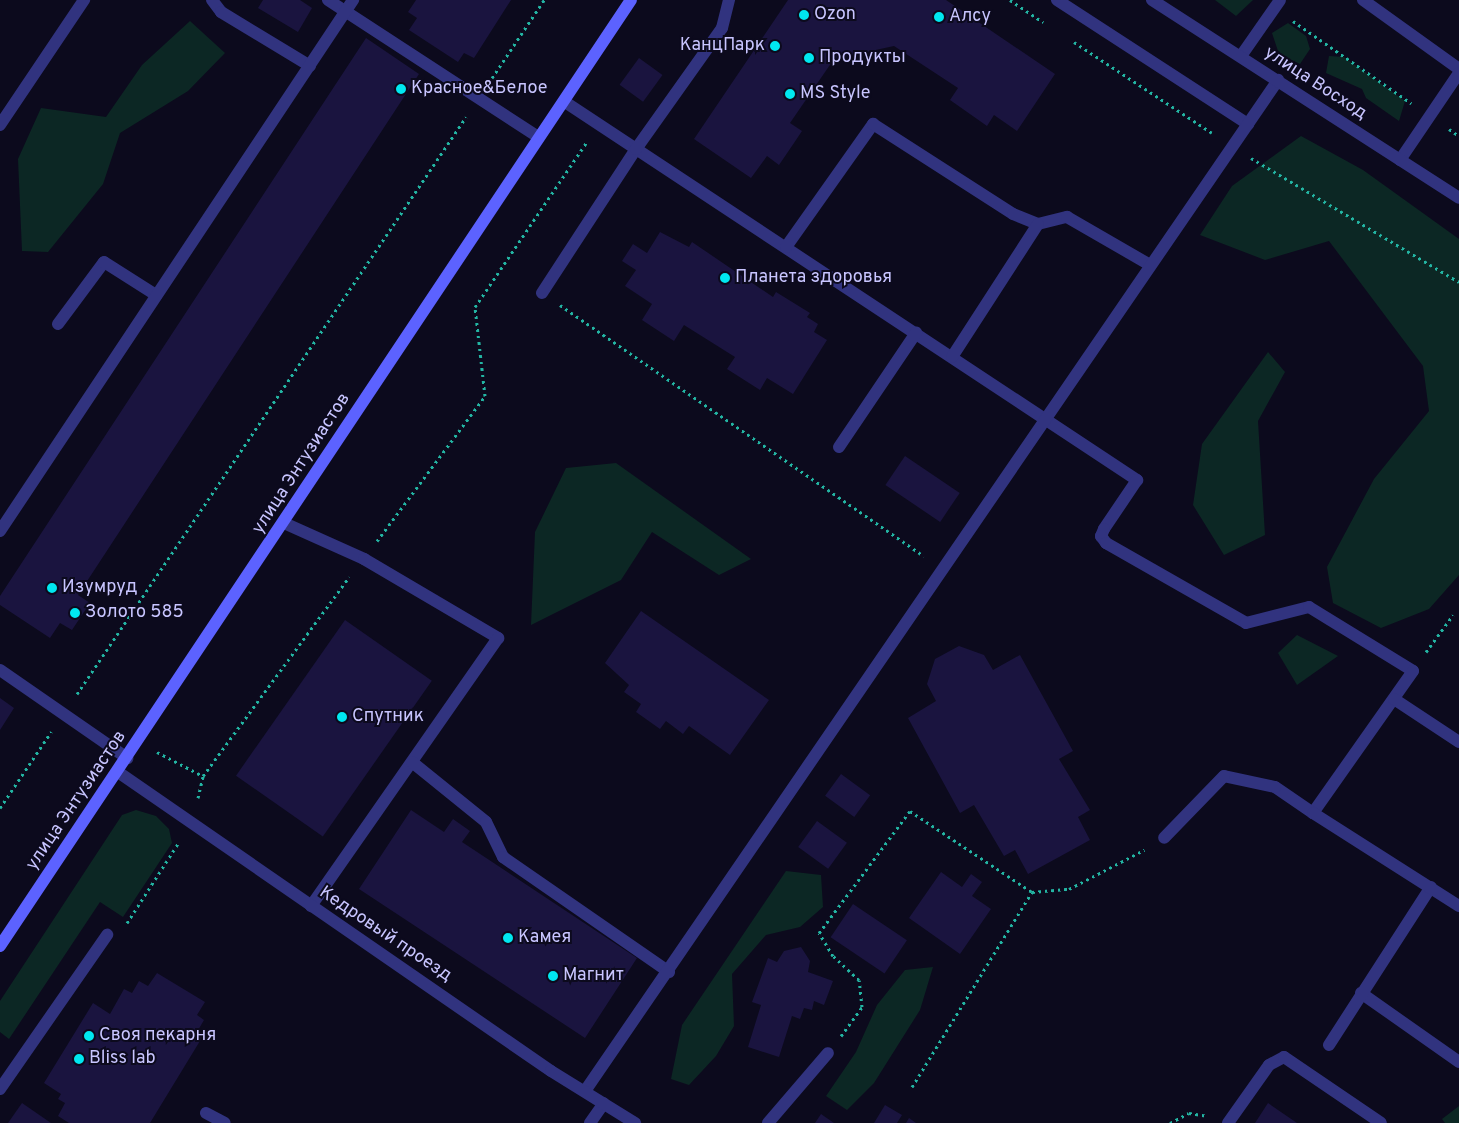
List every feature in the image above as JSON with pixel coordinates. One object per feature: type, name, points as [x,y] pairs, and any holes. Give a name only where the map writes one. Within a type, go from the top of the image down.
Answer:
[{"type":"main road","name":"улица Энтузиастов","points":[[0,946],[284,523],[538,137],[565,102],[631,0]]},
{"type":"street","points":[[0,125],[84,0]]},
{"type":"street","points":[[212,0],[221,12],[310,66]]},
{"type":"street","points":[[328,0],[350,5],[479,98],[538,137]]},
{"type":"street","points":[[542,293],[636,148],[722,28],[729,0]]},
{"type":"street","points":[[1057,0],[1248,124]]},
{"type":"street","name":"улица Восход","points":[[1152,0],[1459,198]]},
{"type":"street","points":[[1363,0],[1459,71],[1400,160]]},
{"type":"street","points":[[1241,56],[1277,4]]},
{"type":"street","points":[[0,531],[350,5]]},
{"type":"street","points":[[585,1091],[945,570],[1044,419],[1278,80]]},
{"type":"street","points":[[565,102],[598,126],[636,148],[1137,480],[1104,529],[1101,536],[1106,543],[1246,623],[1309,607],[1413,671],[1312,812]]},
{"type":"street","points":[[786,247],[873,124],[1012,214],[1038,224],[1067,217],[1150,265]]},
{"type":"street","points":[[952,357],[1038,224]]},
{"type":"street","points":[[58,324],[104,262],[156,295]]},
{"type":"street","points":[[838,447],[916,333]]},
{"type":"street","points":[[284,523],[364,559],[498,638],[311,906]]},
{"type":"street","points":[[0,670],[127,758]]},
{"type":"street","points":[[1394,698],[1459,742]]},
{"type":"street","points":[[412,762],[486,822],[503,856],[669,972]]},
{"type":"street","name":"Кедровый проезд","points":[[118,772],[311,906],[635,1123]]},
{"type":"street","points":[[1164,838],[1224,776],[1274,787],[1459,906]]},
{"type":"street","points":[[1328,1045],[1430,887]]},
{"type":"street","points":[[0,1089],[5,1072],[107,935]]},
{"type":"street","points":[[1361,993],[1459,1062]]},
{"type":"street","points":[[768,1123],[828,1053]]},
{"type":"street","points":[[1229,1121],[1269,1065],[1284,1057],[1381,1123]]},
{"type":"street","points":[[590,1123],[604,1103]]},
{"type":"street","points":[[206,1112],[225,1123]]},
{"type":"path","points":[[0,808],[544,0]]},
{"type":"path","points":[[1277,4],[1459,136]]},
{"type":"path","points":[[191,823],[203,776],[485,396],[474,307],[598,126]]},
{"type":"path","points":[[542,293],[945,570]]},
{"type":"path","points":[[1413,671],[1453,615]]},
{"type":"path","points":[[828,1053],[862,1007],[859,980],[833,956],[819,933],[910,811],[1032,892],[1069,888],[1164,838]]},
{"type":"path","points":[[912,1087],[1032,892]]},
{"type":"path","points":[[1170,1123],[1189,1114],[1229,1121]]},
{"type":"green space","points":[[1215,0],[1253,0],[1236,16]]},
{"type":"green space","points":[[190,21],[225,53],[188,91],[120,133],[103,184],[48,252],[22,251],[18,159],[41,108],[106,117],[142,65]]},
{"type":"green space","points":[[1288,23],[1306,36],[1310,49],[1300,64],[1279,54],[1272,33]]},
{"type":"green space","points":[[1329,56],[1344,57],[1405,101],[1399,121],[1366,98],[1362,89],[1326,73]]},
{"type":"green space","points":[[1301,136],[1363,170],[1459,239],[1459,575],[1429,609],[1381,628],[1333,603],[1327,567],[1374,479],[1429,411],[1423,366],[1329,241],[1265,260],[1200,235],[1232,186]]},
{"type":"green space","points":[[1268,352],[1285,372],[1258,421],[1265,535],[1224,555],[1193,505],[1202,444]]},
{"type":"green space","points":[[616,463],[751,559],[719,575],[652,532],[621,580],[531,625],[535,532],[566,468]]},
{"type":"green space","points":[[1297,635],[1338,656],[1297,685],[1278,653]]},
{"type":"green space","points":[[136,810],[156,816],[169,829],[172,843],[123,917],[100,902],[9,1039],[0,1032],[0,1001],[122,815]]},
{"type":"green space","points":[[786,871],[821,875],[823,907],[800,927],[766,935],[732,974],[734,1026],[716,1056],[689,1085],[671,1079],[682,1025]]},
{"type":"green space","points":[[933,967],[920,1010],[874,1083],[847,1110],[826,1096],[856,1052],[877,1005],[905,970]]},
{"type":"green space","points":[[1459,1106],[1459,1123],[1445,1123],[1442,1119]]},
{"type":"building","points":[[263,0],[300,0],[312,8],[298,32],[258,8]]},
{"type":"building","points":[[416,0],[511,0],[474,58],[464,53],[458,62],[409,30],[417,18],[408,12]]},
{"type":"building","points":[[788,0],[946,0],[1055,74],[1017,131],[994,115],[987,126],[950,100],[958,88],[894,46],[834,59],[790,123],[802,131],[779,165],[767,156],[751,178],[694,139]]},
{"type":"building","points":[[366,38],[419,74],[78,595],[90,603],[72,630],[60,623],[50,638],[0,605],[0,596]]},
{"type":"building","points":[[639,58],[662,75],[643,102],[620,85]]},
{"type":"building","points":[[660,232],[689,247],[692,242],[773,297],[776,292],[810,313],[807,317],[818,324],[814,332],[827,340],[793,394],[767,378],[760,390],[727,369],[735,357],[684,325],[674,341],[642,320],[652,304],[625,286],[636,270],[622,261],[633,244],[647,253]]},
{"type":"building","points":[[905,456],[960,493],[940,522],[885,485]]},
{"type":"building","points":[[641,611],[769,700],[730,755],[689,726],[683,734],[666,721],[660,729],[636,712],[641,704],[624,692],[629,685],[605,663]]},
{"type":"building","name":"Спутник","points":[[345,620],[432,681],[323,836],[236,776]]},
{"type":"building","points":[[959,646],[984,655],[993,670],[1020,655],[1073,751],[1059,759],[1090,810],[1078,817],[1090,840],[1028,874],[1015,850],[1004,856],[974,805],[960,813],[908,718],[936,701],[927,684],[935,659]]},
{"type":"building","points":[[0,698],[14,708],[0,730]]},
{"type":"building","points":[[841,774],[870,795],[854,817],[825,796]]},
{"type":"building","points":[[411,810],[444,832],[453,819],[470,831],[462,842],[637,958],[585,1038],[359,889]]},
{"type":"building","points":[[817,821],[847,843],[828,869],[798,847]]},
{"type":"building","points":[[941,872],[962,887],[971,874],[982,882],[972,896],[991,909],[960,954],[909,918]]},
{"type":"building","points":[[853,904],[907,940],[885,974],[831,937]]},
{"type":"building","points":[[801,947],[810,961],[808,972],[833,981],[824,1005],[814,1001],[812,1010],[804,1008],[800,1019],[792,1016],[779,1057],[748,1047],[761,1005],[752,1002],[768,958],[777,962],[784,951]]},
{"type":"building","points":[[157,973],[205,1002],[197,1015],[204,1020],[197,1032],[203,1036],[150,1123],[69,1123],[58,1116],[65,1103],[58,1099],[61,1094],[44,1083],[93,1003],[110,1014],[124,989],[132,993],[139,981],[148,986]]},
{"type":"building","points":[[22,1103],[51,1123],[8,1123]]},
{"type":"building","points":[[1268,1103],[1297,1123],[1255,1123]]},
{"type":"building","points":[[885,1105],[902,1115],[897,1123],[874,1123]]},
{"type":"building","points":[[821,1114],[834,1123],[815,1123]]},
{"type":"building","points":[[909,1118],[916,1123],[906,1123]]},
{"type":"place","name":"Ozon","points":[[804,15]]},
{"type":"place","name":"Алсу","points":[[939,17]]},
{"type":"place","name":"КанцПарк","points":[[775,46]]},
{"type":"place","name":"Продукты","points":[[809,58]]},
{"type":"place","name":"Красное&Белое","points":[[401,89]]},
{"type":"place","name":"MS Style","points":[[790,94]]},
{"type":"place","name":"Планета здоровья","points":[[725,278]]},
{"type":"place","name":"Изумруд","points":[[52,588]]},
{"type":"place","name":"Золото 585","points":[[75,613]]},
{"type":"place","name":"Спутник","points":[[342,717]]},
{"type":"place","name":"Камея","points":[[508,938]]},
{"type":"place","name":"Магнит","points":[[553,976]]},
{"type":"place","name":"Своя пекарня","points":[[89,1036]]},
{"type":"place","name":"Bliss lab","points":[[79,1059]]}]
